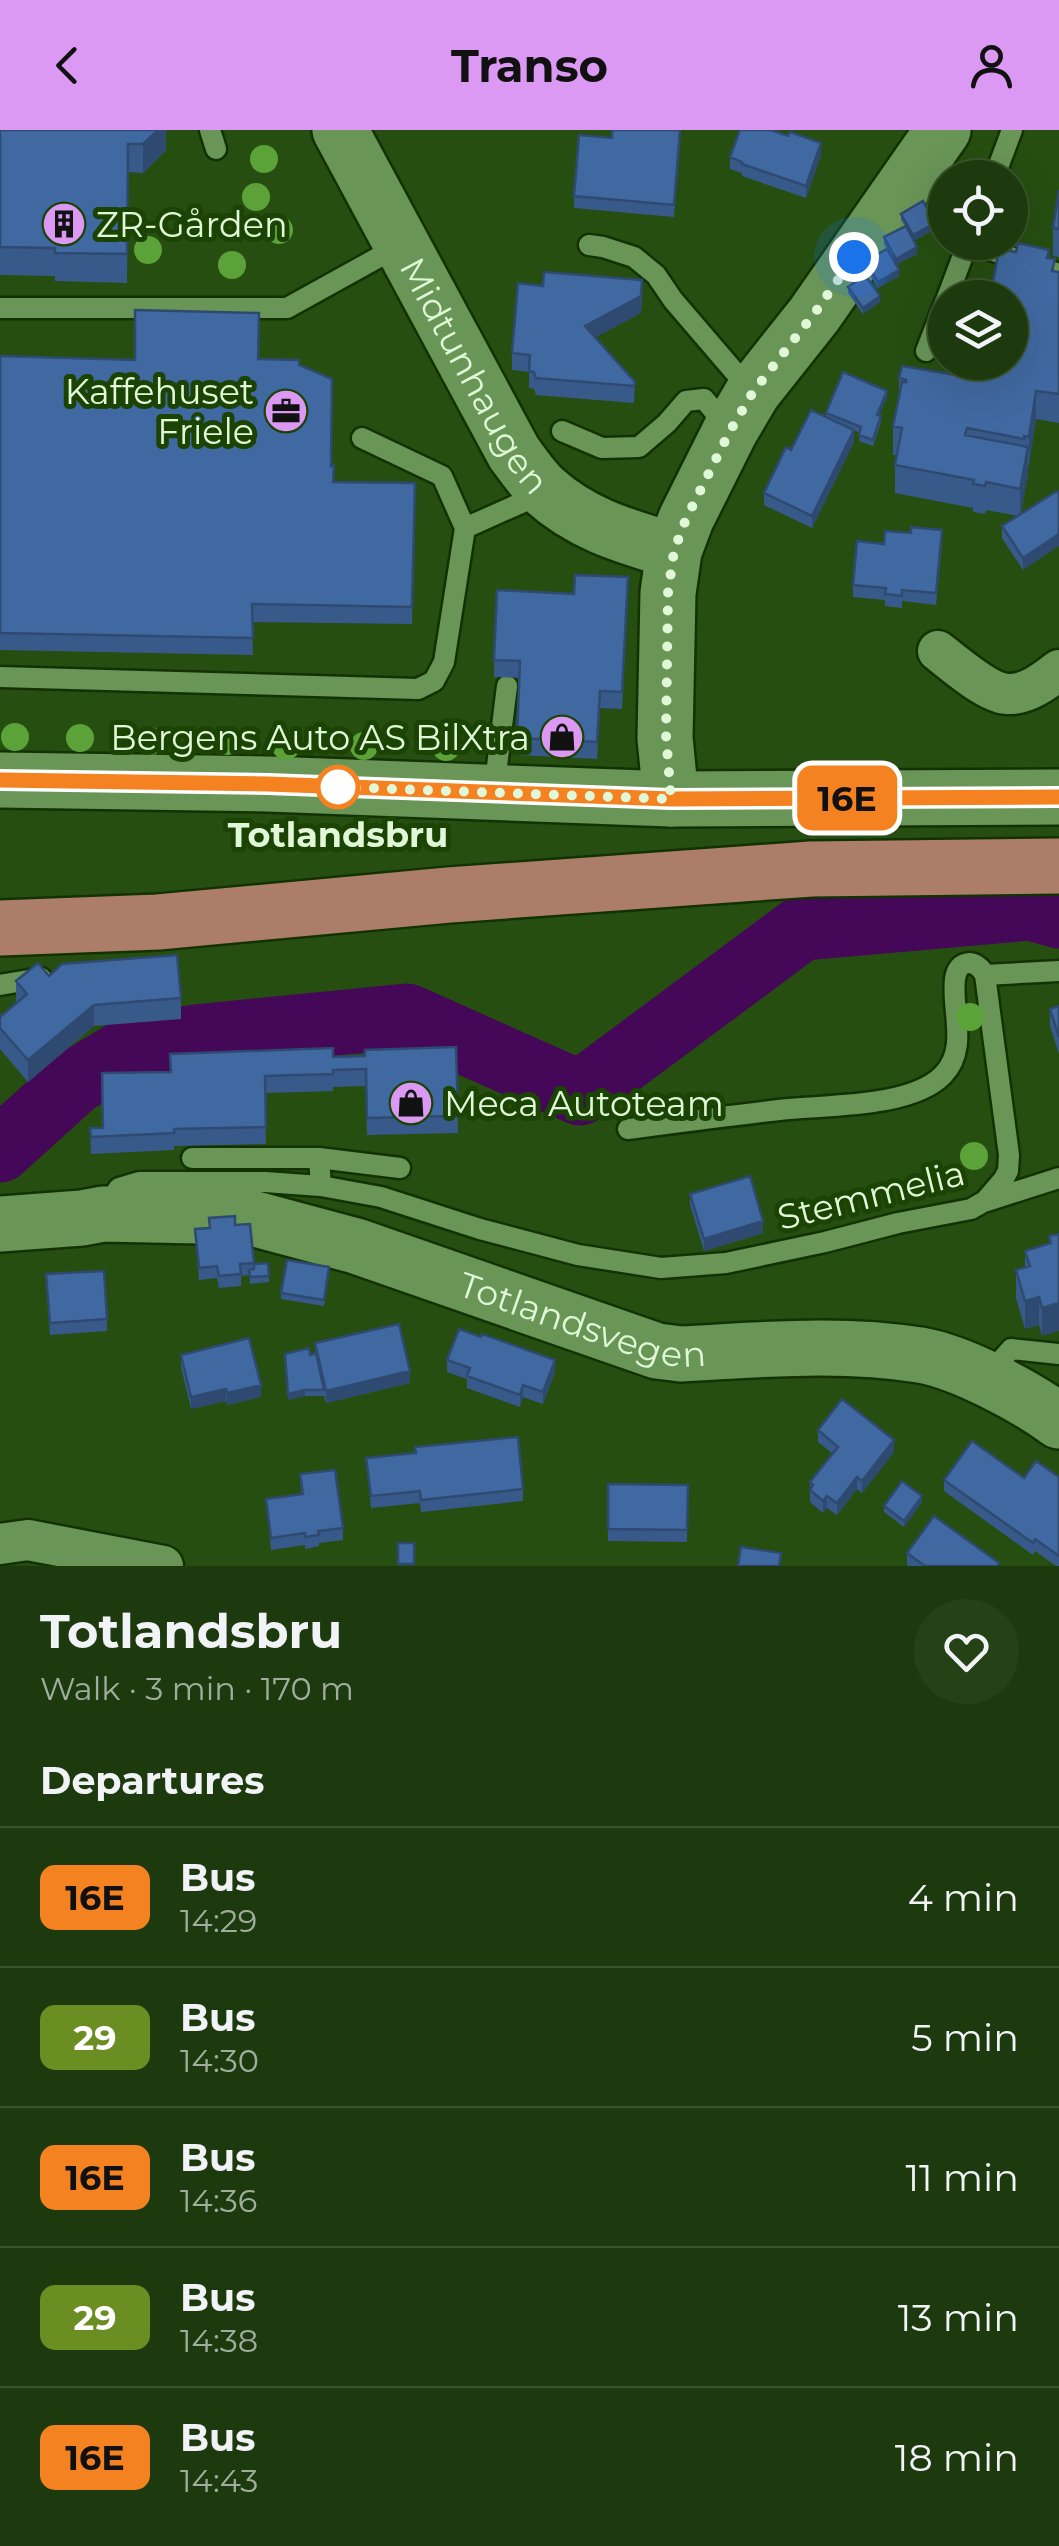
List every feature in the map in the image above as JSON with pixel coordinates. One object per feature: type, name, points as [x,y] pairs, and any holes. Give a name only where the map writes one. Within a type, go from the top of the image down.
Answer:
[{"type":"main road","name":"Midtunhaugen","points":[[340,130],[514,453],[542,489],[600,528],[674,551]]},
{"type":"main road","points":[[671,799],[666,735],[668,593],[674,551],[686,519],[742,412],[944,130]]},
{"type":"main road","points":[[0,780],[268,784],[671,799],[1059,797]]},
{"type":"main road","points":[[0,928],[158,922],[811,868],[1059,866]]},
{"type":"main road","name":"Totlandsvegen","points":[[0,1224],[102,1214],[248,1217],[356,1246],[658,1351],[680,1354],[830,1346],[921,1355],[984,1379],[1059,1421]]},
{"type":"street","points":[[938,650],[970,677],[1007,694],[1037,686],[1059,670]]},
{"type":"street","points":[[0,1544],[28,1540],[162,1566]]},
{"type":"lane","points":[[1001,160],[1012,130]]},
{"type":"lane","points":[[954,280],[968,242],[1059,274]]},
{"type":"lane","points":[[590,245],[634,256],[656,275],[742,412]]},
{"type":"lane","points":[[0,308],[287,308],[403,247]]},
{"type":"lane","points":[[926,351],[928,346]]},
{"type":"lane","points":[[562,430],[602,448],[639,447],[686,401],[704,399],[742,412]]},
{"type":"lane","points":[[0,676],[418,689],[434,682],[444,662],[465,528],[442,476],[362,438]]},
{"type":"lane","points":[[465,528],[521,503],[542,489]]},
{"type":"lane","points":[[494,792],[507,686]]},
{"type":"lane","points":[[628,1129],[863,1103],[921,1090],[943,1075],[952,1061],[957,1042],[955,978],[960,967],[972,962],[985,975],[1059,971]]},
{"type":"lane","name":"Stemmelia","points":[[322,1186],[380,1197],[578,1255],[661,1268],[726,1263],[971,1209],[986,1202],[1008,1171],[985,975]]},
{"type":"lane","points":[[0,985],[41,978]]},
{"type":"lane","points":[[192,1158],[319,1158],[400,1168]]},
{"type":"lane","points":[[102,1214],[119,1188],[139,1182],[322,1186],[319,1158]]},
{"type":"lane","points":[[986,1202],[1059,1178]]},
{"type":"lane","points":[[984,1379],[1011,1350],[1059,1354]]},
{"type":"building","name":"ZR-Gården","points":[[0,130],[158,130],[143,144],[128,144],[127,254],[0,247]]},
{"type":"building","points":[[612,130],[680,130],[674,205],[574,196],[579,135],[612,138]]},
{"type":"building","points":[[740,130],[771,130],[788,136],[790,132],[821,143],[806,186],[730,157]]},
{"type":"building","points":[[1059,190],[1059,229],[1053,228]]},
{"type":"building","points":[[923,201],[928,210],[928,227],[913,235],[901,214]]},
{"type":"building","points":[[906,226],[917,247],[896,259],[884,237]]},
{"type":"building","points":[[1028,245],[1049,250],[1047,258],[1055,259],[1052,271],[1059,272],[1059,394],[1036,391],[1029,437],[967,428],[965,435],[1028,447],[1020,489],[986,482],[985,486],[973,484],[974,480],[895,465],[902,428],[893,426],[902,382],[906,382],[899,378],[902,366],[928,370],[928,380],[1028,380],[1028,280],[993,280],[997,260],[1028,260]]},
{"type":"building","points":[[887,249],[899,270],[878,282],[865,261]]},
{"type":"building","points":[[544,272],[642,280],[641,296],[585,326],[635,382],[634,386],[536,378],[529,371],[530,355],[512,353],[518,283],[543,286]]},
{"type":"building","points":[[865,275],[880,296],[863,308],[848,287]]},
{"type":"building","points":[[135,310],[259,313],[258,359],[299,360],[299,365],[332,379],[333,482],[415,483],[412,607],[252,604],[253,638],[0,633],[0,356],[135,360]]},
{"type":"building","points":[[843,372],[887,391],[877,415],[881,416],[873,440],[859,435],[861,427],[826,413]]},
{"type":"building","points":[[811,410],[854,430],[812,516],[764,493],[786,447],[791,450]]},
{"type":"building","points":[[1057,491],[1059,534],[1023,558],[1002,526]]},
{"type":"building","points":[[911,527],[942,530],[936,593],[902,590],[902,596],[885,594],[886,588],[853,585],[857,541],[884,544],[885,531],[911,533]]},
{"type":"building","points":[[575,575],[628,577],[622,692],[600,691],[597,742],[517,738],[520,661],[494,660],[497,590],[574,594]]},
{"type":"building","points":[[177,955],[181,998],[94,1005],[28,1060],[0,1028],[0,1017],[27,994],[16,981],[38,963],[49,976],[62,964]]},
{"type":"building","points":[[1059,1006],[1059,1037],[1050,1009]]},
{"type":"building","points":[[456,1047],[458,1116],[367,1118],[366,1069],[333,1070],[333,1074],[265,1076],[266,1127],[174,1129],[174,1133],[91,1137],[90,1128],[103,1128],[102,1073],[171,1072],[170,1054],[333,1048],[333,1057],[365,1056],[365,1050]]},
{"type":"building","points":[[750,1176],[763,1221],[704,1239],[690,1194]]},
{"type":"building","points":[[235,1216],[235,1225],[250,1224],[254,1263],[240,1264],[241,1274],[219,1276],[217,1266],[199,1268],[195,1229],[210,1228],[209,1218]]},
{"type":"building","points":[[1059,1234],[1059,1303],[1042,1308],[1039,1297],[1025,1301],[1016,1270],[1030,1266],[1025,1251],[1051,1243],[1049,1236]]},
{"type":"building","points":[[287,1260],[329,1267],[324,1300],[281,1293]]},
{"type":"building","points":[[268,1263],[269,1276],[250,1277],[249,1270],[254,1269],[254,1264]]},
{"type":"building","points":[[104,1271],[107,1319],[50,1323],[46,1274]]},
{"type":"building","points":[[399,1324],[410,1371],[326,1391],[315,1343]]},
{"type":"building","points":[[459,1329],[555,1360],[543,1392],[523,1385],[520,1395],[467,1376],[470,1368],[447,1360]]},
{"type":"building","points":[[249,1338],[261,1385],[191,1397],[181,1355]]},
{"type":"building","points":[[309,1348],[310,1355],[316,1353],[324,1390],[288,1394],[285,1354]]},
{"type":"building","points":[[842,1399],[894,1440],[862,1481],[857,1477],[837,1503],[827,1496],[823,1501],[810,1490],[810,1482],[838,1447],[818,1430]]},
{"type":"building","points":[[518,1437],[523,1489],[421,1500],[420,1491],[371,1496],[366,1458],[416,1453],[415,1447]]},
{"type":"building","points":[[972,1441],[1024,1478],[1036,1461],[1059,1477],[1059,1556],[1035,1539],[1033,1543],[944,1480]]},
{"type":"building","points":[[335,1470],[343,1528],[305,1537],[305,1533],[271,1538],[266,1499],[303,1494],[300,1474]]},
{"type":"building","points":[[902,1481],[922,1496],[904,1521],[884,1506]]},
{"type":"building","points":[[608,1484],[688,1485],[687,1530],[608,1529]]},
{"type":"building","points":[[934,1516],[999,1563],[997,1566],[925,1566],[907,1553]]},
{"type":"building","points":[[398,1543],[414,1543],[414,1564],[398,1564]]},
{"type":"building","points":[[741,1547],[781,1553],[779,1566],[738,1566]]},
{"type":"waterway","points":[[0,1150],[75,1082],[133,1047],[407,1016],[580,1093],[802,928],[1030,908],[1059,916]]},
{"type":"bus line","name":"16E","points":[[0,780],[268,784],[671,799],[1059,797]]},
{"type":"place","name":"ZR-Gården","points":[[64,224]]},
{"type":"place","name":"Kaffehuset Friele","points":[[286,411]]},
{"type":"place","name":"Bergens Auto AS BilXtra","points":[[562,737]]},
{"type":"place","name":"Totlandsbru","points":[[338,787]]},
{"type":"place","name":"Meca Autoteam","points":[[411,1103]]},
{"type":"route","points":[[338,787],[671,799],[666,735],[668,593],[674,551],[686,519],[753,392],[854,257]]}]
